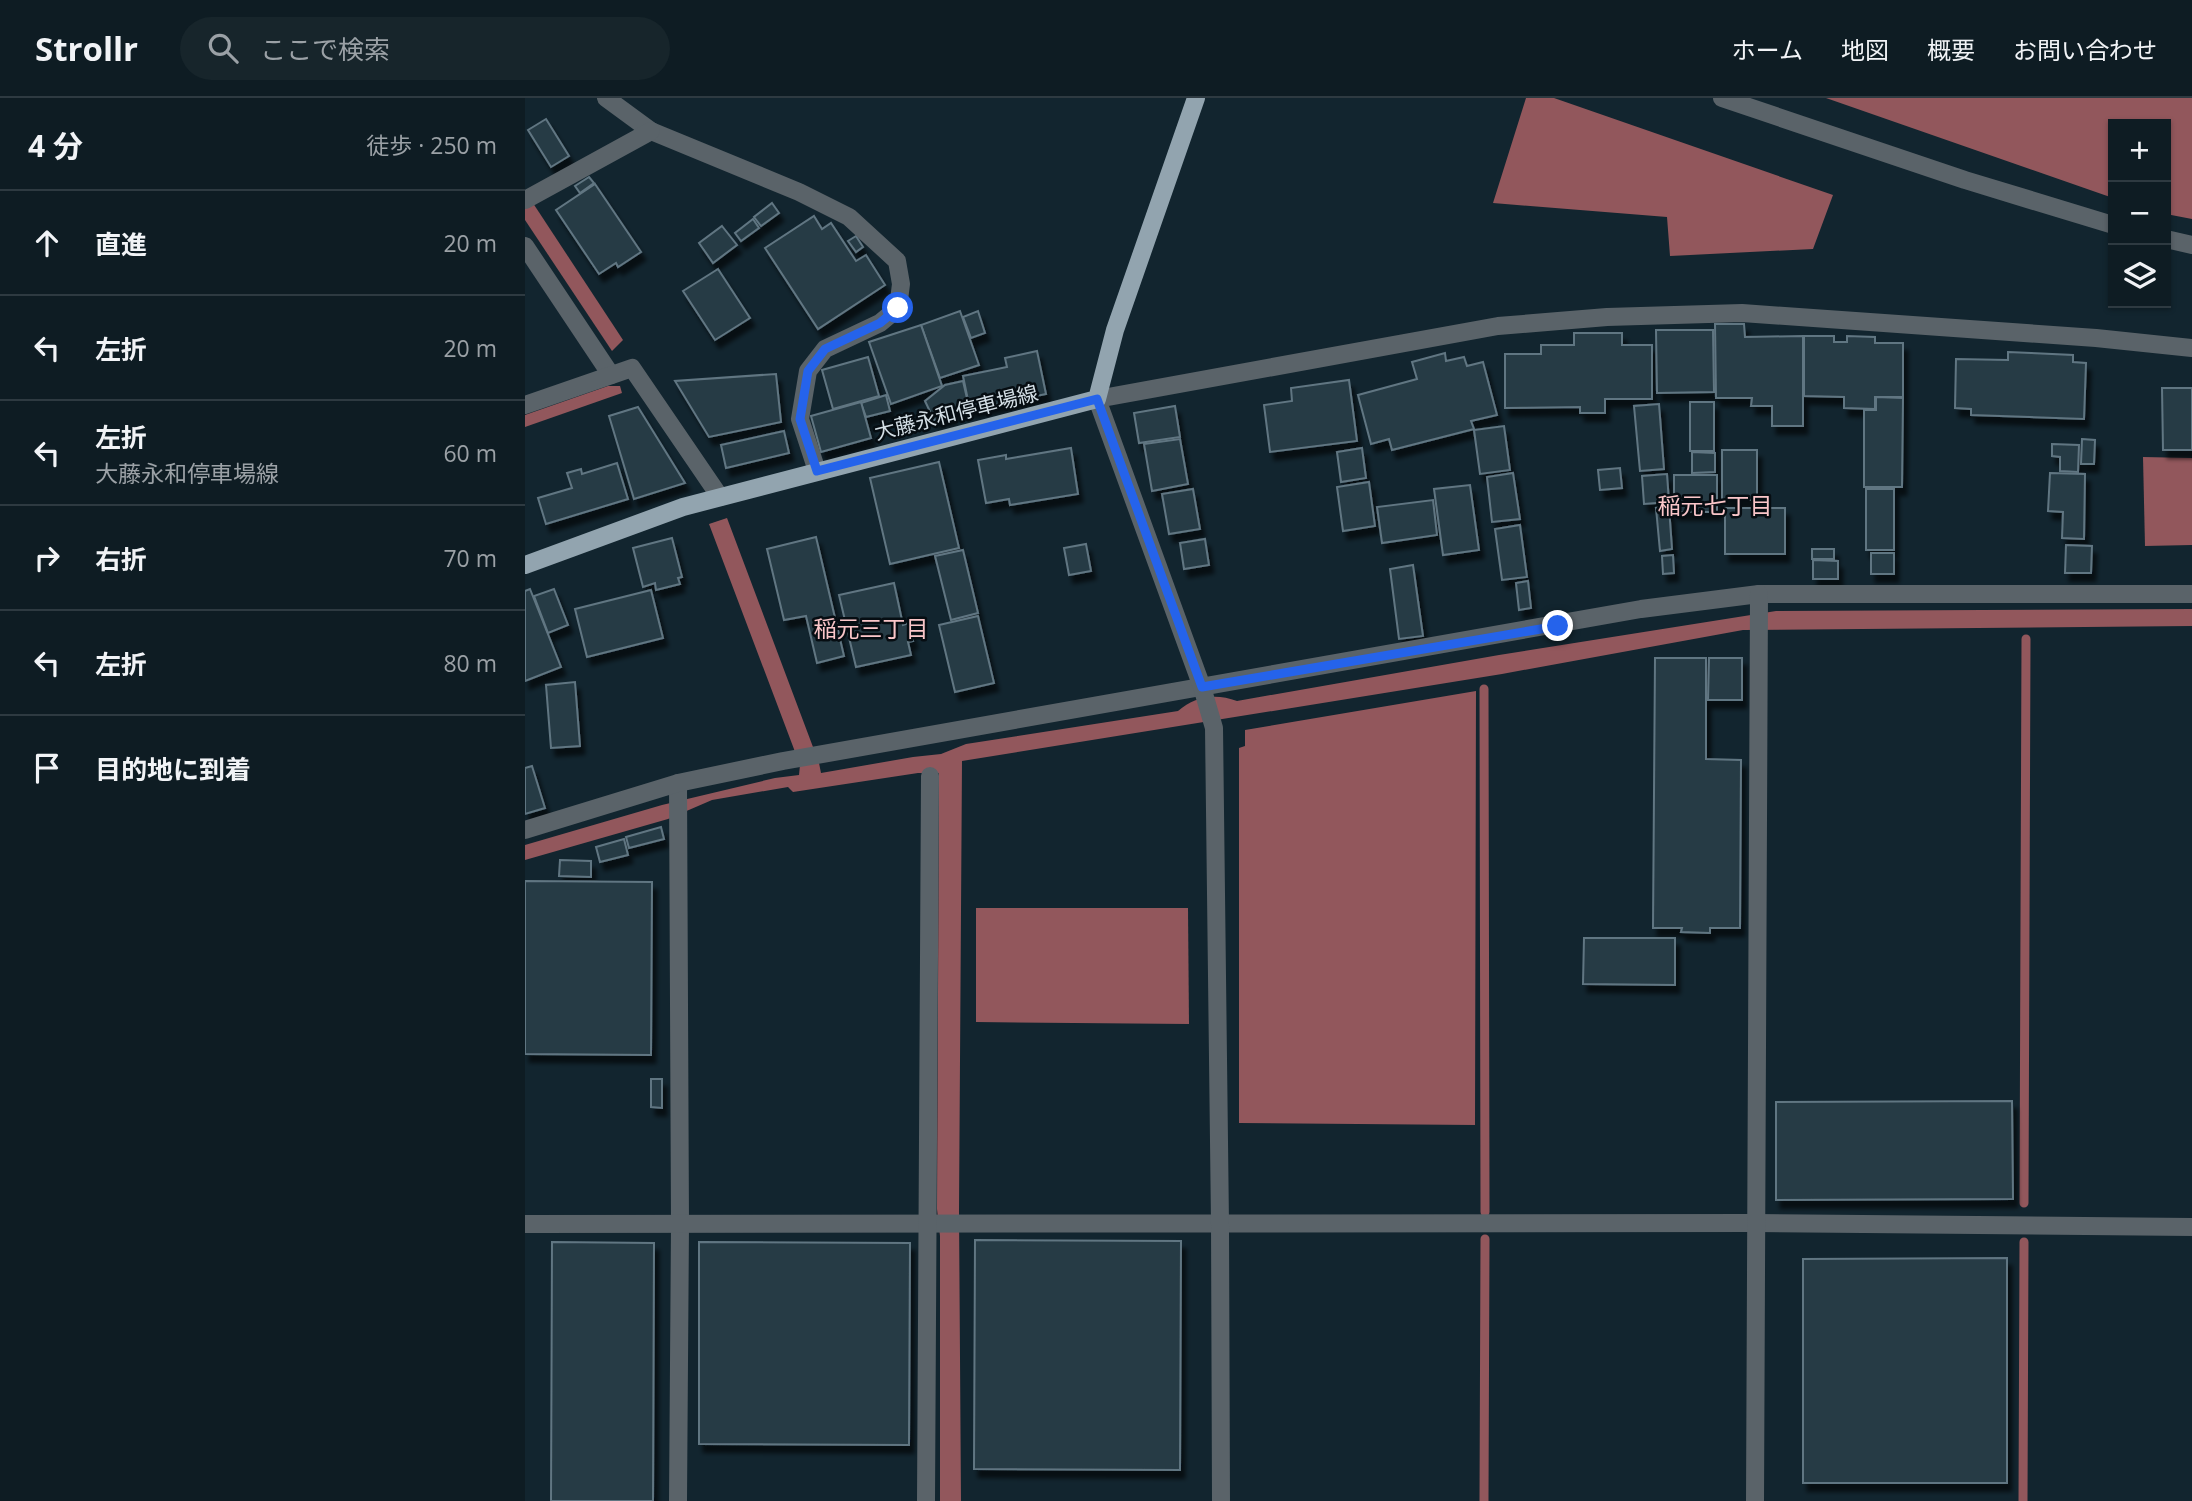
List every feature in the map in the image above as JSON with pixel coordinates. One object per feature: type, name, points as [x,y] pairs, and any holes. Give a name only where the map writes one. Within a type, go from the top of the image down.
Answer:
[{"type":"main road","points":[[1097,399],[1115,330],[1196,98]]},
{"type":"main road","name":"大藤永和停車場線","points":[[525,565],[683,507],[1097,399]]},
{"type":"street","points":[[606,98],[651,131],[799,192],[849,217],[897,261],[901,284],[898,308],[880,323],[825,349],[808,371],[800,419],[817,471]]},
{"type":"street","points":[[1722,98],[1965,180],[2108,223]]},
{"type":"street","points":[[530,198],[651,131]]},
{"type":"street","points":[[2171,240],[2192,246]]},
{"type":"street","points":[[525,246],[611,375]]},
{"type":"street","points":[[1221,1501],[1214,728],[1097,399],[1498,326],[1607,317],[1742,313],[2096,338],[2192,348]]},
{"type":"street","points":[[525,405],[632,368],[720,498]]},
{"type":"street","points":[[525,830],[783,761],[1203,691],[1641,609],[1759,600],[2192,594]]},
{"type":"street","points":[[1755,1501],[1759,600]]},
{"type":"street","points":[[926,1501],[930,1224],[930,776]]},
{"type":"street","points":[[678,790],[678,1501]]},
{"type":"street","points":[[525,1224],[1756,1223],[2192,1227]]},
{"type":"shaded area","points":[[1526,98],[1554,98],[1833,195],[1813,249],[1670,256],[1667,217],[1493,203]]},
{"type":"shaded area","points":[[1826,98],[2192,98],[2192,219],[2171,215],[2171,119],[2108,119],[2108,196]]},
{"type":"shaded area","points":[[525,191],[623,340],[612,351],[525,220]]},
{"type":"shaded area","points":[[608,386],[620,386],[622,393],[525,427],[525,415]]},
{"type":"shaded area","points":[[2143,457],[2192,458],[2192,545],[2145,546]]},
{"type":"shaded area","points":[[727,518],[821,773],[941,754],[966,744],[1178,711],[1191,702],[1206,697],[1237,701],[1499,655],[1776,611],[2192,609],[2192,626],[1743,630],[1502,674],[962,761],[959,1212],[961,1501],[940,1501],[940,1236],[937,1209],[939,773],[918,773],[793,792],[788,787],[712,800],[668,819],[525,860],[525,845],[662,805],[775,778],[799,775],[800,765],[709,524]]},
{"type":"shaded area","points":[[1476,691],[1475,1125],[1239,1123],[1239,748],[1245,746],[1245,730]]},
{"type":"shaded area","points":[[976,908],[1188,908],[1189,1024],[976,1022]]},
{"type":"building","points":[[546,119],[569,156],[551,167],[528,130]]},
{"type":"building","points":[[589,177],[594,183],[580,193],[575,186]]},
{"type":"building","points":[[595,184],[641,252],[618,267],[616,263],[599,274],[556,210]]},
{"type":"building","points":[[772,203],[779,213],[761,226],[754,217]]},
{"type":"building","points":[[814,216],[822,229],[831,223],[856,261],[866,255],[885,285],[818,329],[765,248]]},
{"type":"building","points":[[753,219],[759,228],[741,241],[735,233]]},
{"type":"building","points":[[722,226],[737,245],[713,263],[699,243]]},
{"type":"building","points":[[856,236],[863,247],[856,252],[848,241]]},
{"type":"building","points":[[718,269],[750,318],[715,340],[683,291]]},
{"type":"building","points":[[960,311],[979,365],[940,378],[921,325]]},
{"type":"building","points":[[978,311],[985,333],[971,338],[963,317]]},
{"type":"building","points":[[1715,324],[1744,324],[1745,337],[1803,336],[1803,426],[1772,426],[1772,406],[1751,406],[1752,398],[1716,398]]},
{"type":"building","points":[[921,325],[942,386],[891,404],[869,342]]},
{"type":"building","points":[[1656,330],[1713,330],[1714,392],[1657,393]]},
{"type":"building","points":[[1574,333],[1622,333],[1622,345],[1652,345],[1652,399],[1605,399],[1605,413],[1580,413],[1580,407],[1505,408],[1505,354],[1541,354],[1541,345],[1574,345]]},
{"type":"building","points":[[1804,336],[1834,336],[1834,342],[1847,342],[1847,336],[1875,337],[1875,343],[1903,343],[1903,397],[1875,397],[1875,409],[1844,408],[1844,397],[1804,396]]},
{"type":"building","points":[[1037,351],[1046,394],[970,410],[963,376],[1007,367],[1005,358]]},
{"type":"building","points":[[2008,352],[2073,355],[2073,362],[2086,363],[2084,419],[1971,415],[1971,409],[1955,408],[1956,359],[2008,360]]},
{"type":"building","points":[[1445,353],[1446,361],[1464,357],[1467,366],[1483,362],[1497,415],[1471,421],[1474,429],[1392,450],[1389,439],[1371,444],[1358,395],[1417,379],[1412,362]]},
{"type":"building","points":[[868,357],[879,396],[833,409],[822,370]]},
{"type":"building","points":[[776,374],[781,422],[709,437],[675,381]]},
{"type":"building","points":[[1349,380],[1357,441],[1270,452],[1264,405],[1292,401],[1291,388]]},
{"type":"building","points":[[963,381],[969,407],[951,411],[952,416],[934,420],[925,401],[945,385]]},
{"type":"building","points":[[2162,388],[2192,388],[2192,450],[2163,450]]},
{"type":"building","points":[[886,395],[890,411],[866,417],[861,403]]},
{"type":"building","points":[[1876,397],[1903,398],[1902,487],[1864,487],[1864,410],[1876,410]]},
{"type":"building","points":[[861,402],[871,438],[821,452],[811,416]]},
{"type":"building","points":[[1690,402],[1714,402],[1714,451],[1690,451]]},
{"type":"building","points":[[1659,404],[1664,469],[1640,471],[1634,406]]},
{"type":"building","points":[[1175,406],[1180,437],[1139,443],[1134,413]]},
{"type":"building","points":[[638,407],[685,483],[634,499],[609,416]]},
{"type":"building","points":[[1504,426],[1510,470],[1480,474],[1474,430]]},
{"type":"building","points":[[784,431],[789,453],[726,468],[721,445]]},
{"type":"building","points":[[1180,439],[1188,484],[1152,491],[1144,444]]},
{"type":"building","points":[[2082,439],[2095,440],[2094,464],[2081,464]]},
{"type":"building","points":[[2052,444],[2079,445],[2078,472],[2060,471],[2060,457],[2052,456]]},
{"type":"building","points":[[1071,448],[1078,494],[1010,505],[1009,499],[986,503],[978,460],[1006,455],[1006,459]]},
{"type":"building","points":[[1362,448],[1366,478],[1341,482],[1337,452]]},
{"type":"building","points":[[1722,450],[1757,450],[1757,500],[1722,500]]},
{"type":"building","points":[[1692,452],[1715,453],[1715,472],[1692,473]]},
{"type":"building","points":[[939,462],[959,548],[890,564],[870,478]]},
{"type":"building","points":[[617,463],[628,499],[546,524],[538,498],[572,488],[567,473],[581,469],[582,474]]},
{"type":"building","points":[[1620,468],[1622,488],[1600,490],[1598,470]]},
{"type":"building","points":[[1513,473],[1520,519],[1492,522],[1487,477]]},
{"type":"building","points":[[2050,473],[2085,474],[2084,539],[2062,538],[2063,512],[2048,511]]},
{"type":"building","points":[[1667,474],[1669,502],[1644,504],[1642,476]]},
{"type":"building","points":[[1674,475],[1717,475],[1717,512],[1674,512]]},
{"type":"building","points":[[1369,482],[1375,526],[1343,531],[1337,487]]},
{"type":"building","points":[[1470,485],[1479,550],[1443,555],[1434,489]]},
{"type":"building","points":[[1193,489],[1200,529],[1169,534],[1162,494]]},
{"type":"building","points":[[1866,489],[1894,489],[1894,550],[1866,550]]},
{"type":"building","points":[[1433,500],[1437,535],[1382,543],[1377,507]]},
{"type":"building","points":[[1669,507],[1672,549],[1660,551],[1656,508]]},
{"type":"building","points":[[1725,508],[1785,508],[1785,554],[1725,554]]},
{"type":"building","points":[[1520,525],[1527,577],[1502,580],[1495,529]]},
{"type":"building","points":[[816,537],[844,656],[817,663],[806,616],[784,620],[767,549]]},
{"type":"building","points":[[672,538],[682,577],[678,578],[680,584],[656,590],[655,583],[643,587],[633,548]]},
{"type":"building","points":[[1205,539],[1209,565],[1184,569],[1180,543]]},
{"type":"building","points":[[1086,544],[1091,571],[1069,575],[1064,548]]},
{"type":"building","points":[[2066,545],[2092,546],[2091,573],[2065,573]]},
{"type":"building","points":[[1812,549],[1834,549],[1834,559],[1812,559]]},
{"type":"building","points":[[963,550],[978,613],[951,620],[935,556]]},
{"type":"building","points":[[1871,553],[1894,553],[1894,574],[1871,574]]},
{"type":"building","points":[[1673,555],[1674,573],[1663,574],[1662,556]]},
{"type":"building","points":[[1813,560],[1838,561],[1838,579],[1813,579]]},
{"type":"building","points":[[1413,565],[1423,636],[1399,639],[1390,569]]},
{"type":"building","points":[[1528,581],[1531,608],[1519,610],[1516,583]]},
{"type":"building","points":[[894,583],[903,625],[909,623],[913,641],[908,642],[911,655],[856,667],[839,595]]},
{"type":"building","points":[[530,589],[561,667],[525,681],[525,591]]},
{"type":"building","points":[[554,589],[568,625],[548,633],[534,596]]},
{"type":"building","points":[[651,590],[663,638],[587,657],[575,609]]},
{"type":"building","points":[[978,616],[994,683],[955,692],[939,625]]},
{"type":"building","points":[[1655,658],[1706,658],[1706,759],[1741,760],[1740,928],[1710,928],[1710,933],[1681,932],[1682,928],[1653,928]]},
{"type":"building","points":[[1709,658],[1742,658],[1742,700],[1708,700]]},
{"type":"building","points":[[575,682],[580,746],[551,748],[546,685]]},
{"type":"building","points":[[532,766],[545,808],[525,814],[525,768]]},
{"type":"building","points":[[661,827],[664,839],[629,848],[626,837]]},
{"type":"building","points":[[624,839],[628,855],[600,862],[596,847]]},
{"type":"building","points":[[560,860],[591,861],[591,877],[559,876]]},
{"type":"building","points":[[525,881],[652,882],[651,1055],[525,1054]]},
{"type":"building","points":[[1584,938],[1675,938],[1675,985],[1583,984]]},
{"type":"building","points":[[651,1079],[662,1079],[662,1108],[651,1107]]},
{"type":"building","points":[[2012,1101],[2013,1199],[1776,1200],[1776,1102]]},
{"type":"building","points":[[975,1240],[1181,1241],[1180,1470],[974,1469]]},
{"type":"building","points":[[552,1242],[654,1243],[653,1501],[551,1501]]},
{"type":"building","points":[[699,1242],[910,1243],[909,1445],[699,1444]]},
{"type":"building","points":[[2007,1258],[2007,1483],[1803,1483],[1803,1259]]},
{"type":"waterway","points":[[2024,1203],[2026,639]]},
{"type":"waterway","points":[[1484,689],[1485,1212]]},
{"type":"waterway","points":[[1484,1501],[1485,1239]]},
{"type":"waterway","points":[[2023,1501],[2024,1242]]},
{"type":"district","name":"稲元七丁目","points":[[1715,505]]},
{"type":"district","name":"稲元三丁目","points":[[871,628]]},
{"type":"route","points":[[898,308],[880,323],[825,349],[808,371],[800,419],[817,471],[1097,399],[1202,687],[1558,626]]}]
